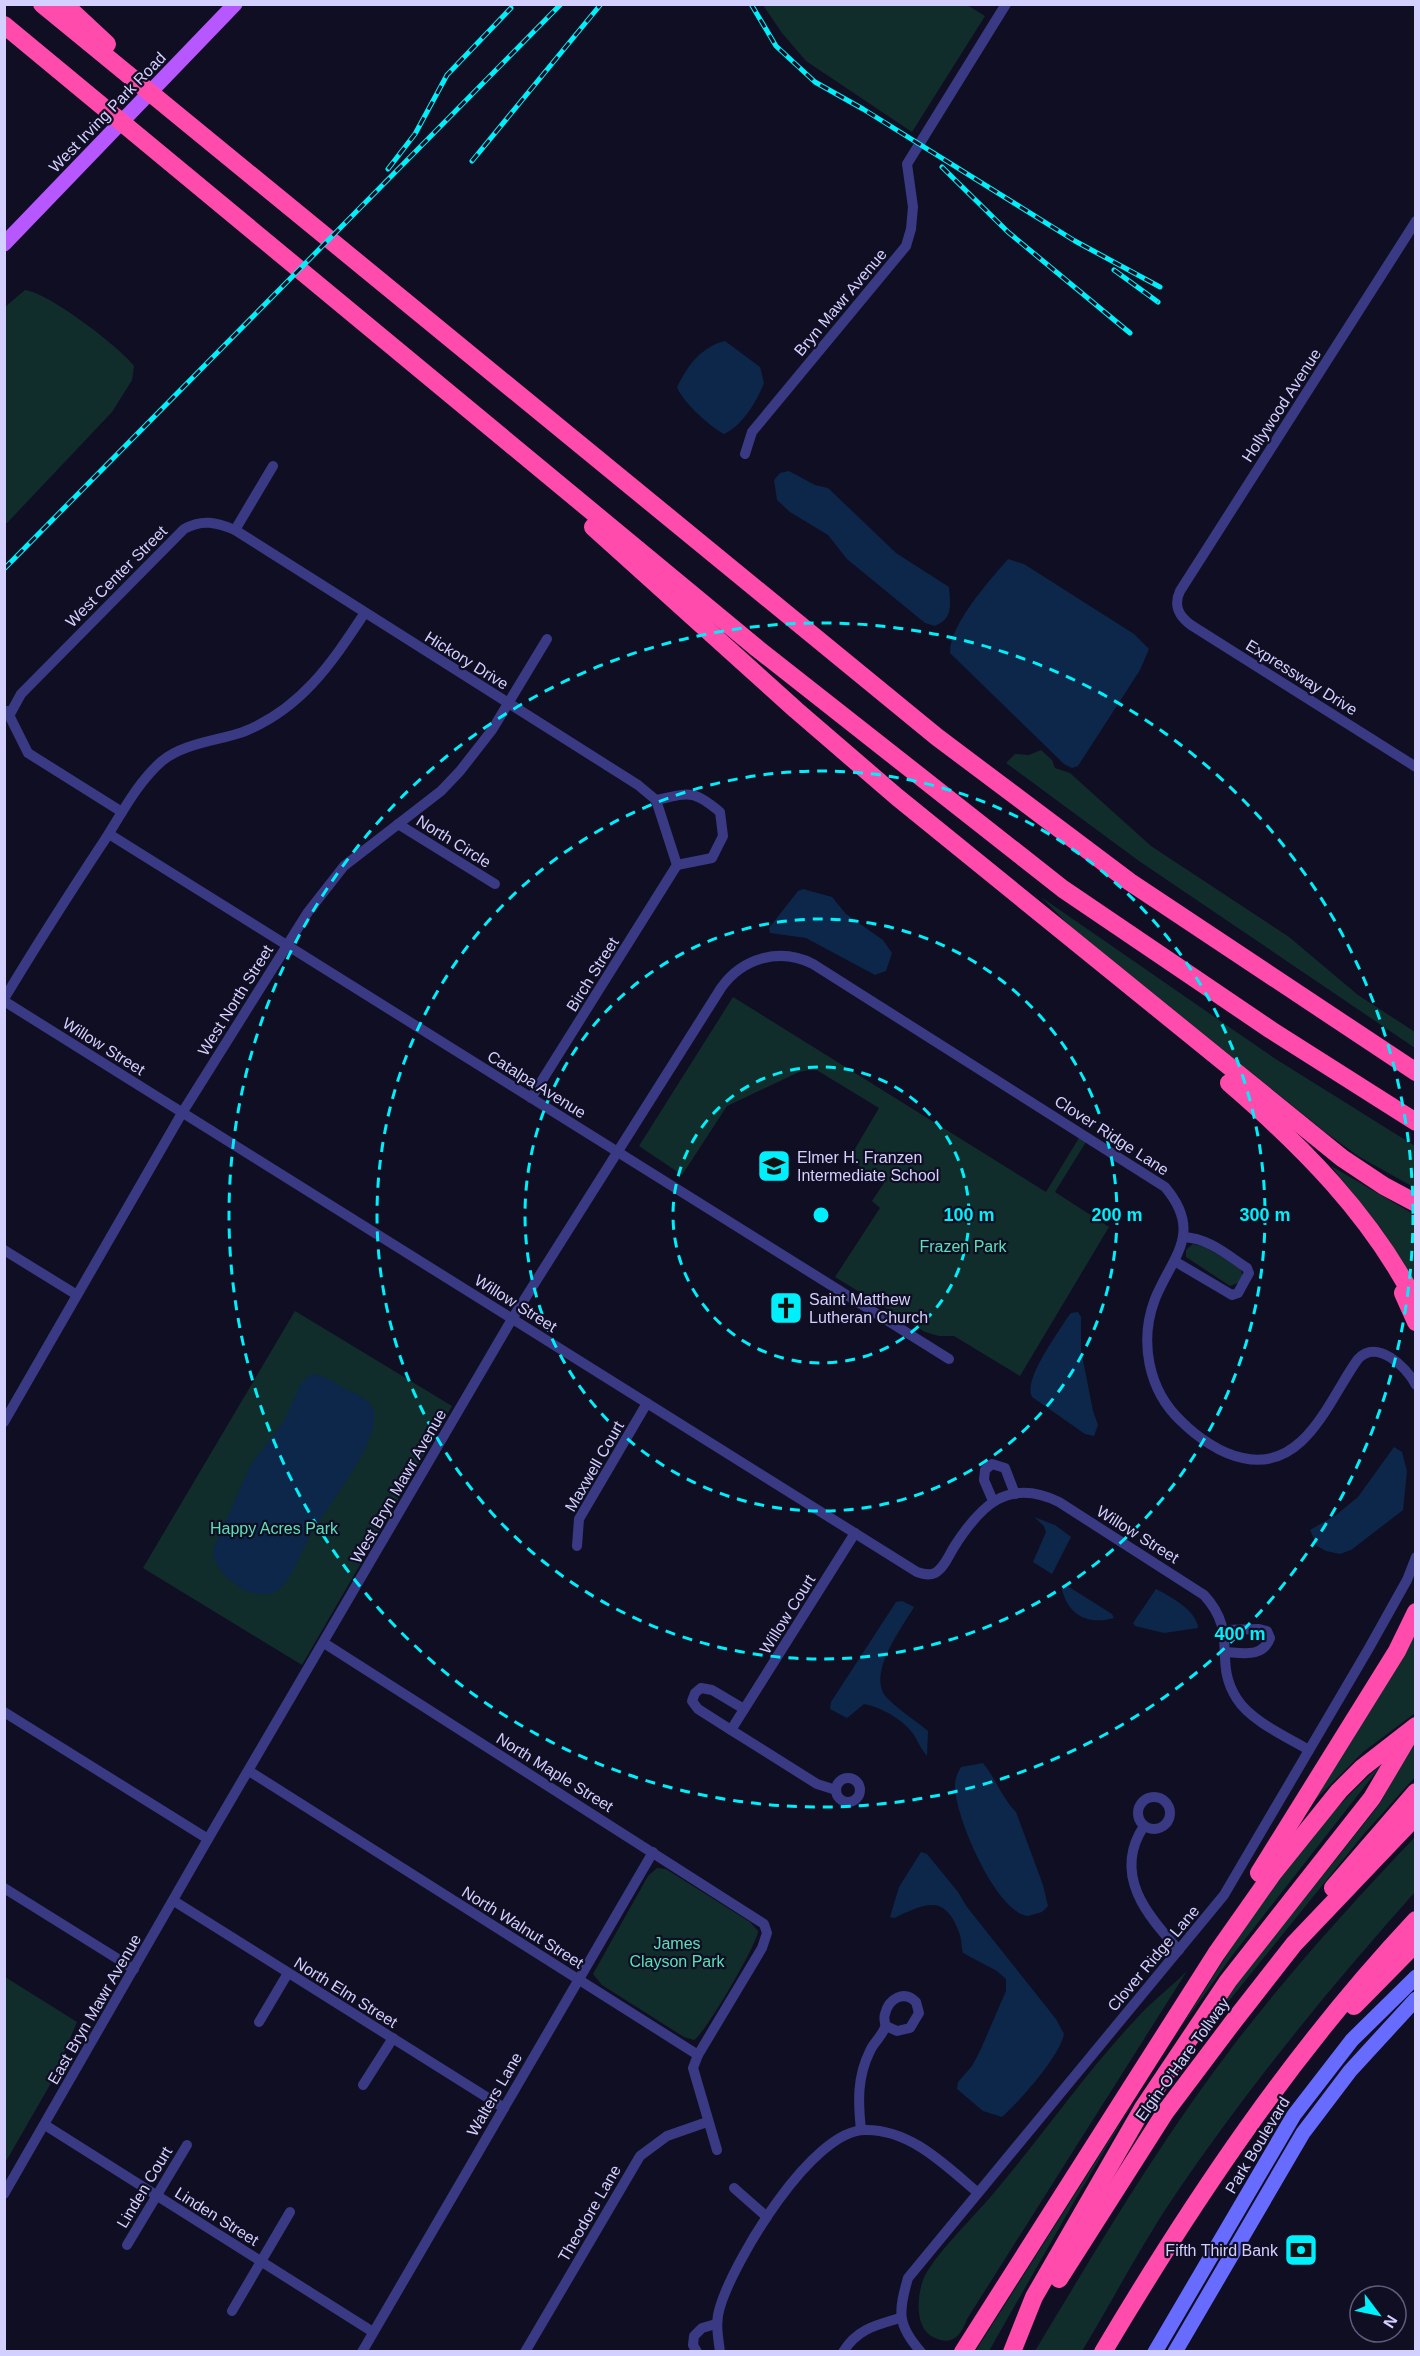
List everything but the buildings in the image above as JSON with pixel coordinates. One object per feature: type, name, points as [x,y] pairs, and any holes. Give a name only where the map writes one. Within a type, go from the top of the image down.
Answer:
[{"type":"highway","points":[[42,4],[909,715],[1130,882],[1416,1072]]},
{"type":"highway","points":[[64,4],[202,134]]},
{"type":"highway","points":[[4,25],[758,649],[1064,889],[1271,1030],[1416,1122]]},
{"type":"highway","points":[[520,453],[615,549],[897,797],[1342,1158],[1384,1186],[1416,1203]]},
{"type":"highway","points":[[1103,965],[1129,996],[1291,1138],[1342,1192],[1402,1275],[1416,1302]]},
{"type":"highway","points":[[1286,987],[1416,1058]]},
{"type":"highway","points":[[1387,1255],[1416,1322]]},
{"type":"highway","points":[[1216,1954],[1235,1914],[1397,1651],[1416,1612]]},
{"type":"highway","points":[[963,2352],[1216,1954],[1320,1812],[1362,1768],[1416,1725]]},
{"type":"highway","points":[[1014,2352],[1034,2297],[1143,2108],[1252,1949],[1356,1820],[1392,1767],[1416,1725]]},
{"type":"highway","points":[[1294,1944],[1331,1890],[1416,1792]]},
{"type":"highway","name":"Elgin-O'Hare Tollway","points":[[1014,2352],[1118,2183],[1166,2111],[1294,1944],[1416,1816]]},
{"type":"highway","points":[[1102,2352],[1207,2185],[1315,2037],[1416,1920]]},
{"type":"highway","points":[[1315,2037],[1352,2009],[1416,1943]]},
{"type":"main road","name":"West Irving Park Road","points":[[4,244],[235,4]]},
{"type":"street","name":"Bryn Mawr Avenue","points":[[745,454],[752,432],[906,246],[913,207],[907,164],[1006,4]]},
{"type":"street","name":"Hollywood Avenue","points":[[1177,607],[1180,591],[1416,221]]},
{"type":"street","points":[[235,530],[273,466]]},
{"type":"street","name":"West Center Street","points":[[7,712],[21,694],[184,529],[206,522],[235,530]]},
{"type":"street","name":"Hickory Drive","points":[[235,530],[364,614],[638,785],[656,800]]},
{"type":"street","name":"Expressway Drive","points":[[1177,607],[1183,619],[1191,625],[1416,767]]},
{"type":"street","points":[[4,1000],[49,924],[138,786],[163,760],[179,751],[242,732],[269,720],[294,702],[326,670],[364,614]]},
{"type":"street","name":"West North Street","points":[[4,1422],[182,1113],[287,945],[334,876],[441,791],[460,771],[492,730],[547,639]]},
{"type":"street","points":[[7,712],[28,753],[122,812]]},
{"type":"street","points":[[687,793],[700,796],[720,812],[723,836],[712,858],[677,865],[667,828],[656,800],[687,793]]},
{"type":"street","name":"North Circle","points":[[398,824],[495,884]]},
{"type":"street","name":"Catalpa Avenue","points":[[109,834],[949,1359]]},
{"type":"street","name":"Birch Street","points":[[531,1098],[677,865]]},
{"type":"street","name":"Clover Ridge Lane","points":[[618,1151],[726,981],[751,962],[769,957],[792,957],[818,967],[1157,1179],[1167,1189],[1178,1207],[1183,1237],[1176,1262],[1158,1293],[1150,1316],[1147,1346],[1151,1370],[1161,1395],[1177,1417],[1193,1431],[1240,1458],[1261,1460],[1281,1456],[1298,1446],[1312,1431],[1358,1359],[1368,1351],[1378,1352],[1398,1363],[1408,1372],[1416,1385]]},
{"type":"street","name":"Willow Street","points":[[4,1000],[917,1572],[931,1574],[941,1567],[976,1515],[993,1501],[1015,1494],[1043,1496],[1059,1502],[1191,1585],[1210,1601],[1225,1630],[1227,1679],[1241,1705],[1309,1750]]},
{"type":"street","name":"West Bryn Mawr Avenue","points":[[208,1839],[512,1319],[618,1151]]},
{"type":"street","points":[[1176,1262],[1232,1295],[1238,1293],[1249,1273],[1247,1268],[1208,1242],[1198,1238],[1183,1237]]},
{"type":"street","points":[[4,1250],[77,1295]]},
{"type":"street","name":"Maxwell Court","points":[[577,1546],[577,1526],[581,1516],[647,1403]]},
{"type":"street","points":[[993,1501],[984,1480],[985,1470],[992,1464],[1005,1468],[1015,1494]]},
{"type":"street","name":"Willow Court","points":[[731,1730],[855,1533]]},
{"type":"street","name":"Clover Ridge Lane","points":[[900,2318],[908,2278],[1224,1895],[1407,1580],[1416,1557]]},
{"type":"street","points":[[1225,1630],[1258,1629],[1267,1631],[1270,1638],[1267,1647],[1259,1653],[1225,1653]]},
{"type":"street","name":"North Maple Street","points":[[324,1643],[760,1920],[766,1929],[762,1948],[698,2055]]},
{"type":"street","points":[[744,1710],[709,1689],[701,1688],[695,1693],[692,1701],[697,1708],[817,1784],[836,1790]]},
{"type":"street","points":[[4,1712],[208,1839]]},
{"type":"street","name":"North Walnut Street","points":[[249,1771],[698,2055]]},
{"type":"street","points":[[1144,1826],[1137,1836],[1134,1855],[1136,1891],[1152,1921],[1179,1950]]},
{"type":"street","name":"East Bryn Mawr Avenue","points":[[4,2194],[208,1839]]},
{"type":"street","name":"Walters Lane","points":[[362,2352],[653,1852]]},
{"type":"street","points":[[4,1888],[134,1969]]},
{"type":"street","name":"North Elm Street","points":[[174,1900],[504,2108]]},
{"type":"street","points":[[259,2022],[288,1973]]},
{"type":"street","name":"Park Boulevard","points":[[1155,2352],[1294,2115],[1352,2040],[1416,1977]]},
{"type":"street","name":"Park Boulevard","points":[[1175,2352],[1303,2133],[1380,2035],[1416,1999]]},
{"type":"street","points":[[861,2130],[858,2099],[861,2077],[871,2048],[886,2026]]},
{"type":"street","points":[[363,2085],[393,2038]]},
{"type":"street","points":[[698,2055],[693,2072],[717,2150]]},
{"type":"street","name":"Theodore Lane","points":[[525,2352],[640,2156],[667,2136],[707,2122]]},
{"type":"street","name":"Linden Street","points":[[45,2125],[373,2332]]},
{"type":"street","points":[[720,2352],[716,2324],[727,2290],[767,2217],[819,2151],[841,2137],[861,2130],[886,2132],[908,2139],[977,2192]]},
{"type":"street","name":"Linden Court","points":[[127,2245],[187,2145]]},
{"type":"street","points":[[734,2188],[767,2217]]},
{"type":"street","points":[[232,2311],[290,2212]]},
{"type":"street","points":[[843,2352],[850,2339],[868,2327],[900,2318],[904,2330],[921,2352]]},
{"type":"street","points":[[697,2352],[693,2345],[694,2336],[702,2328],[716,2324]]},
{"type":"green space","points":[[763,5],[967,5],[985,16],[912,132],[806,61],[782,33]]},
{"type":"green space","points":[[25,290],[36,293],[66,310],[114,346],[134,366],[132,380],[112,412],[7,523],[4,521],[5,307]]},
{"type":"green space","points":[[1041,750],[1052,760],[1055,768],[1070,773],[1151,846],[1289,937],[1358,995],[1415,1032],[1415,1048],[1139,861],[1006,763],[1015,754],[1029,755]]},
{"type":"green space","points":[[1041,897],[1274,1058],[1415,1146],[1415,1188],[1358,1156],[1325,1132],[1070,926]]},
{"type":"green space","name":"Frazen Park","points":[[733,997],[1046,1192],[1079,1138],[1086,1142],[1055,1192],[1109,1227],[1020,1376],[954,1336],[939,1336],[925,1332],[835,1277],[880,1208],[872,1201],[884,1183],[849,1159],[879,1108],[815,1069],[799,1072],[727,1106],[682,1175],[639,1146]]},
{"type":"green space","points":[[1331,1166],[1415,1215],[1415,1285],[1381,1228]]},
{"type":"green space","points":[[1193,1244],[1207,1248],[1241,1269],[1243,1277],[1238,1283],[1230,1286],[1186,1257],[1186,1250]]},
{"type":"green space","name":"Happy Acres Park","points":[[295,1311],[452,1406],[302,1665],[143,1568]]},
{"type":"green space","points":[[1415,1631],[1415,1713],[1363,1752],[1312,1803]]},
{"type":"green space","points":[[1415,1739],[1415,1777],[1363,1835],[1203,2033],[1203,2026],[1379,1805]]},
{"type":"green space","points":[[1383,1763],[1231,1957],[1180,2029],[1272,1888],[1324,1822]]},
{"type":"green space","points":[[1415,1837],[1415,1892],[1290,2039],[1231,2116],[1150,2233],[1082,2351],[1035,2351],[1130,2196],[1180,2120],[1233,2046],[1298,1965]]},
{"type":"green space","name":"James Clayson Park","points":[[657,1868],[666,1869],[750,1922],[758,1931],[730,1988],[708,2023],[694,2040],[684,2037],[602,1985],[593,1974],[648,1876]]},
{"type":"green space","points":[[1187,1971],[962,2330],[955,2338],[947,2341],[928,2334],[920,2320],[919,2295],[923,2280],[936,2258],[998,2188],[1119,2038]]},
{"type":"green space","points":[[5,1977],[77,2022],[51,2083],[5,2163]]},
{"type":"green space","points":[[1136,2098],[989,2351],[975,2352]]},
{"type":"water","points":[[725,341],[760,367],[764,383],[748,412],[737,425],[724,434],[697,413],[677,387],[686,371],[702,352]]},
{"type":"water","points":[[789,471],[815,485],[828,488],[896,553],[949,587],[949,610],[945,619],[935,626],[925,623],[847,559],[828,535],[790,512],[777,500],[774,480],[780,473]]},
{"type":"water","points":[[1008,559],[1024,564],[1134,634],[1149,649],[1140,670],[1078,766],[1072,768],[1064,764],[950,653],[951,642],[963,616]]},
{"type":"water","points":[[803,889],[832,897],[846,914],[883,940],[892,953],[886,971],[875,975],[806,938],[770,933],[769,928],[798,891]]},
{"type":"water","points":[[1078,1312],[1081,1317],[1081,1350],[1098,1425],[1094,1436],[1085,1434],[1032,1397],[1032,1379],[1036,1369],[1067,1318],[1071,1313]]},
{"type":"water","points":[[311,1374],[326,1378],[366,1399],[373,1409],[374,1421],[371,1436],[353,1470],[314,1529],[288,1579],[277,1591],[256,1594],[245,1590],[225,1575],[214,1556],[214,1547],[251,1464],[284,1421],[301,1383]]},
{"type":"water","points":[[1394,1447],[1402,1452],[1407,1471],[1403,1510],[1351,1550],[1340,1554],[1317,1546],[1310,1530],[1336,1515],[1358,1497]]},
{"type":"water","points":[[1034,1517],[1055,1525],[1071,1537],[1052,1574],[1033,1562],[1046,1532],[1044,1526]]},
{"type":"water","points":[[1061,1585],[1069,1587],[1112,1614],[1114,1618],[1094,1620],[1078,1615],[1067,1603]]},
{"type":"water","points":[[1156,1589],[1188,1610],[1198,1628],[1164,1633],[1135,1626],[1133,1623]]},
{"type":"water","points":[[902,1601],[914,1607],[888,1653],[881,1678],[882,1689],[888,1699],[928,1731],[927,1756],[910,1729],[885,1711],[864,1704],[847,1718],[830,1709],[831,1702],[896,1602]]},
{"type":"water","points":[[983,1763],[1016,1812],[1043,1885],[1048,1906],[1042,1912],[1028,1916],[1016,1911],[1003,1898],[990,1881],[969,1838],[956,1798],[955,1784],[961,1767]]},
{"type":"water","points":[[921,1852],[927,1854],[958,1892],[967,1907],[1056,2019],[1064,2034],[1047,2066],[1002,2117],[983,2111],[957,2089],[958,2082],[972,2066],[980,2051],[1006,1991],[1006,1979],[997,1971],[963,1953],[960,1935],[954,1921],[941,1907],[925,1906],[894,1918],[890,1917],[899,1887]]},
{"type":"railway","points":[[4,569],[561,4]]},
{"type":"railway","points":[[472,161],[601,4]]},
{"type":"railway","points":[[751,4],[776,46],[815,82],[863,109],[1075,241],[1160,287]]},
{"type":"railway","points":[[388,169],[415,134],[447,75],[511,8]]},
{"type":"railway","points":[[942,167],[1008,232],[1130,333]]},
{"type":"railway","points":[[1114,270],[1158,302]]},
{"type":"place","name":"Elmer H. Franzen Intermediate School","points":[[774,1166]]},
{"type":"place","name":"Saint Matthew Lutheran Church","points":[[786,1308]]},
{"type":"place","name":"Fifth Third Bank","points":[[1301,2250]]}]
